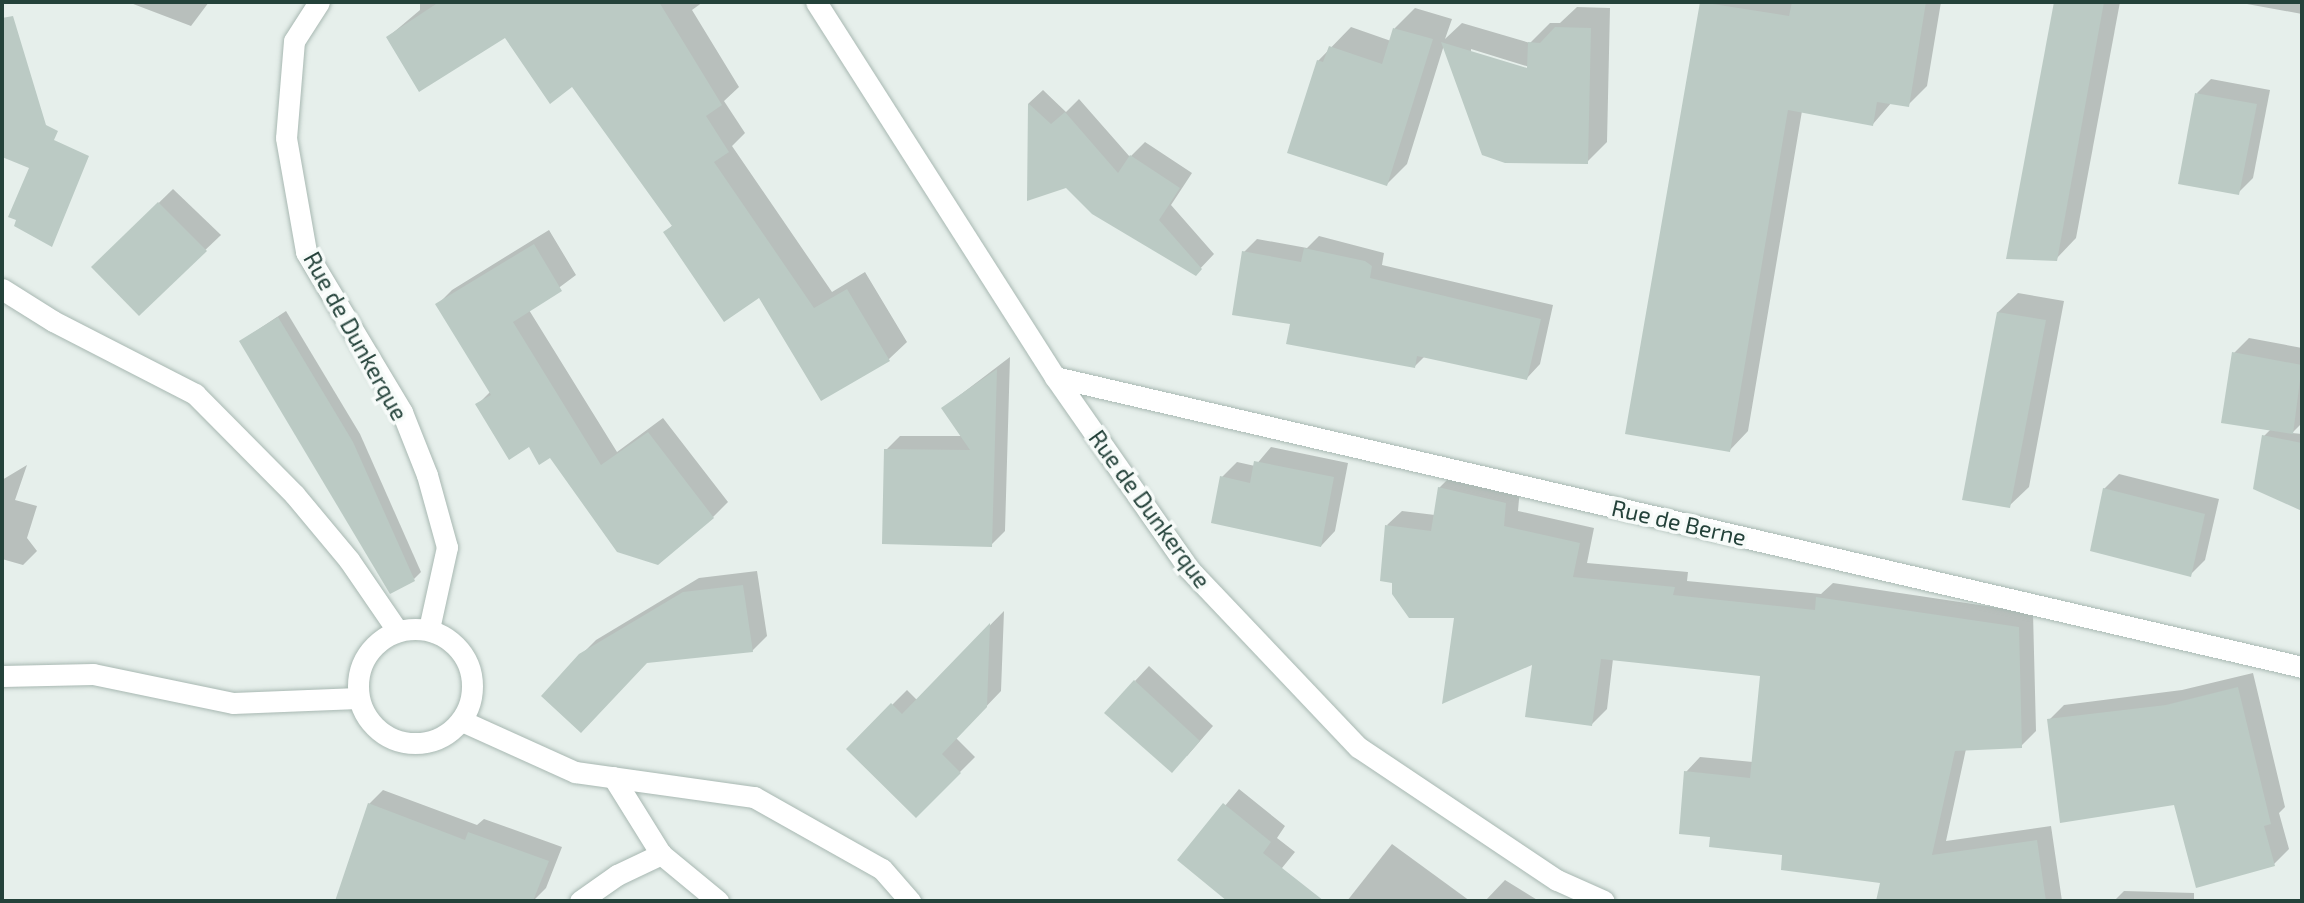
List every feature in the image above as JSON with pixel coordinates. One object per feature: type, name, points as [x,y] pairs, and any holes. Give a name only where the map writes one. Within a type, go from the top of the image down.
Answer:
[{"type":"street","name":"Rue de Dunkerque","points":[[319,2],[294,41],[286,138],[306,252],[402,412],[428,475],[447,548],[429,629]]},
{"type":"street","name":"Rue de Dunkerque","points":[[816,2],[1055,377],[1188,568],[1358,747],[1556,880],[1604,901]]},
{"type":"street","points":[[2,289],[53,321],[195,394],[294,494],[349,560],[397,631]]},
{"type":"street","name":"Rue de Berne","points":[[1055,377],[2302,667]]},
{"type":"street","points":[[429,629],[459,647],[473,676],[471,703],[462,721],[433,742],[401,743],[374,728],[358,698],[357,675],[372,646],[397,631],[429,629]]},
{"type":"street","points":[[2,676],[93,674],[233,703],[358,698]]},
{"type":"street","points":[[462,721],[575,772],[754,797],[882,869],[910,901]]},
{"type":"street","points":[[613,777],[662,854],[718,901]]},
{"type":"street","points":[[580,901],[617,875],[662,854]]},
{"type":"building","points":[[439,2],[659,2],[722,105],[706,116],[729,152],[714,162],[814,308],[847,289],[890,361],[821,401],[759,298],[724,322],[663,232],[672,226],[572,87],[550,104],[505,38],[419,92],[386,37]]},
{"type":"building","points":[[1700,2],[1789,16],[1792,2],[1926,2],[1909,107],[1877,102],[1873,126],[1788,110],[1730,452],[1625,434]]},
{"type":"building","points":[[2054,2],[2104,2],[2057,261],[2006,259]]},
{"type":"building","points":[[13,16],[46,125],[58,131],[54,140],[89,156],[52,247],[14,226],[16,220],[8,217],[29,168],[2,157],[2,18]]},
{"type":"building","points":[[1555,27],[1591,28],[1588,164],[1505,163],[1482,155],[1441,42],[1527,68],[1528,42],[1540,43]]},
{"type":"building","points":[[1393,28],[1433,39],[1387,186],[1287,153],[1317,60],[1323,62],[1329,46],[1382,64]]},
{"type":"building","points":[[2195,93],[2257,104],[2239,195],[2178,184]]},
{"type":"building","points":[[1028,103],[1051,124],[1065,112],[1118,173],[1130,155],[1180,188],[1159,220],[1202,269],[1196,276],[1092,214],[1066,188],[1027,201]]},
{"type":"building","points":[[158,202],[207,251],[139,316],[91,267]]},
{"type":"building","points":[[534,244],[562,291],[513,322],[601,465],[648,432],[714,518],[658,565],[617,552],[550,458],[539,465],[529,447],[509,460],[475,404],[491,395],[435,304]]},
{"type":"building","points":[[1304,248],[1365,261],[1372,266],[1370,278],[1541,319],[1527,380],[1417,356],[1415,368],[1286,344],[1290,324],[1232,315],[1242,251],[1301,262]]},
{"type":"building","points":[[1997,312],[2046,320],[2010,508],[1962,500]]},
{"type":"building","points":[[278,317],[353,442],[415,581],[390,594],[239,341]]},
{"type":"building","points":[[2232,352],[2302,365],[2293,434],[2221,423]]},
{"type":"building","points":[[997,369],[992,547],[882,544],[884,449],[970,450],[941,408]]},
{"type":"building","points":[[2262,435],[2302,443],[2302,511],[2253,489]]},
{"type":"building","points":[[1254,461],[1334,477],[1321,547],[1211,523],[1220,476],[1250,483]]},
{"type":"building","points":[[1438,487],[1506,503],[1504,526],[1580,543],[1573,577],[1675,587],[1673,595],[1815,610],[1816,597],[2019,627],[2022,748],[1955,751],[1932,855],[2037,840],[2046,901],[1876,901],[1880,883],[1781,870],[1782,855],[1709,847],[1710,837],[1679,834],[1684,771],[1750,778],[1760,676],[1601,659],[1592,726],[1525,717],[1532,665],[1442,704],[1454,618],[1409,618],[1392,594],[1392,583],[1380,581],[1385,525],[1431,531]]},
{"type":"building","points":[[2103,488],[2205,514],[2191,577],[2090,551]]},
{"type":"building","points":[[743,585],[753,652],[647,663],[581,733],[541,696],[579,654],[683,592]]},
{"type":"building","points":[[990,623],[987,707],[942,754],[961,773],[916,818],[846,749],[891,703],[902,714]]},
{"type":"building","points":[[1134,680],[1200,741],[1172,773],[1104,713]]},
{"type":"building","points":[[2238,687],[2271,824],[2264,826],[2275,866],[2196,888],[2174,805],[2060,823],[2047,719],[2166,705]]},
{"type":"building","points":[[368,803],[465,840],[468,832],[549,861],[533,901],[335,901]]},
{"type":"building","points":[[1223,803],[1271,842],[1263,853],[1324,901],[1227,901],[1177,860]]}]
